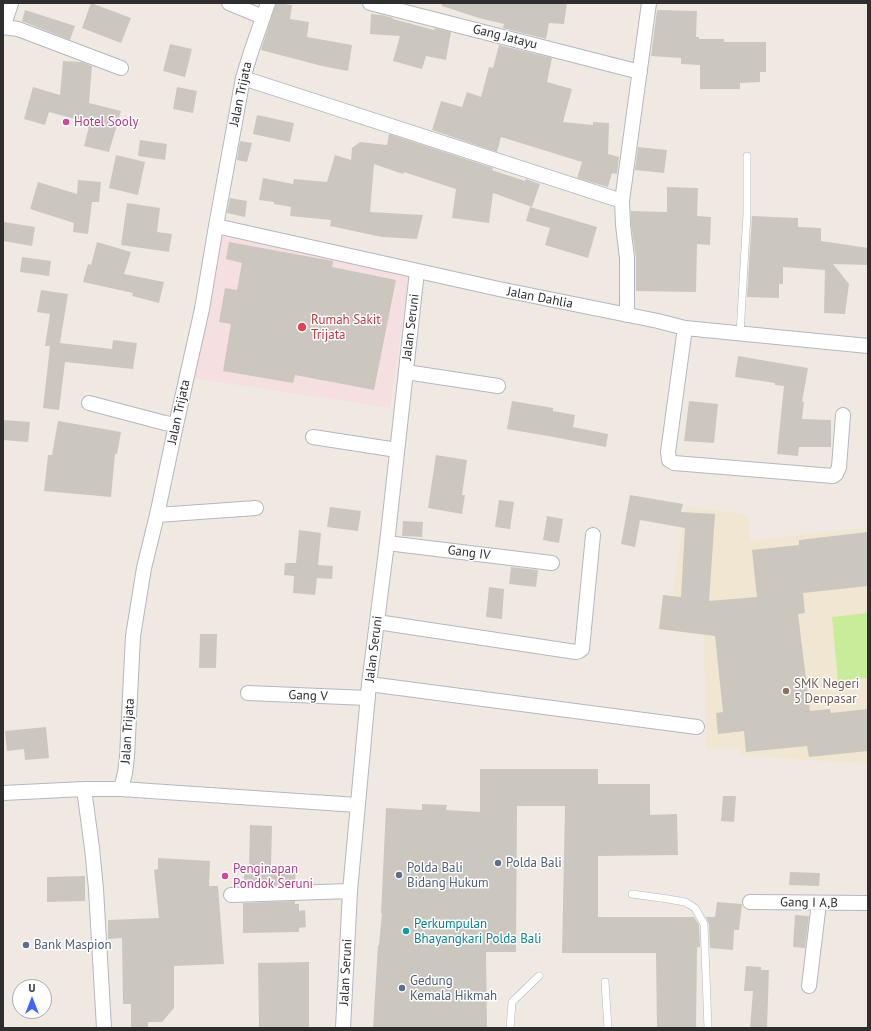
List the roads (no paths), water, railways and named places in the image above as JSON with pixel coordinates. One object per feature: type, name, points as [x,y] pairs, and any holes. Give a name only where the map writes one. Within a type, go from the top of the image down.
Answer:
[{"type":"main road","points":[[3,18],[8,3]]},
{"type":"street","points":[[229,3],[263,17]]},
{"type":"street","name":"Jalan Trijata","points":[[121,789],[127,757],[134,636],[144,568],[158,515],[202,308],[243,78],[268,3]]},
{"type":"street","name":"Gang Jatayu","points":[[370,3],[640,72]]},
{"type":"street","points":[[627,315],[627,258],[622,201],[649,3]]},
{"type":"street","points":[[3,26],[18,29],[121,68]]},
{"type":"street","points":[[243,78],[622,201]]},
{"type":"street","name":"Jalan Dahlia","points":[[216,226],[499,290],[658,321],[685,328],[868,346]]},
{"type":"street","name":"Jalan Seruni","points":[[343,1028],[350,891],[357,805],[369,684],[387,543],[417,272]]},
{"type":"street","points":[[685,328],[668,452],[669,460],[674,462],[833,476],[836,474],[839,467],[843,415]]},
{"type":"street","points":[[406,372],[498,386]]},
{"type":"street","points":[[89,403],[176,425]]},
{"type":"street","points":[[313,437],[397,450]]},
{"type":"street","points":[[158,515],[256,508]]},
{"type":"street","points":[[377,622],[576,652],[579,651],[582,648],[583,642],[593,535]]},
{"type":"street","name":"Gang IV","points":[[387,543],[552,563]]},
{"type":"street","points":[[369,684],[697,726]]},
{"type":"street","name":"Gang V","points":[[248,693],[368,698]]},
{"type":"street","points":[[84,789],[96,889],[104,1028]]},
{"type":"street","points":[[3,793],[84,789],[121,789],[357,805]]},
{"type":"street","points":[[231,895],[350,891]]},
{"type":"street","name":"Gang I A,B","points":[[750,902],[868,903]]},
{"type":"street","points":[[809,986],[819,903]]},
{"type":"lane","points":[[740,334],[747,214],[746,156]]},
{"type":"lane","points":[[632,894],[668,898],[685,902],[695,908],[704,924],[708,1028]]},
{"type":"lane","points":[[510,1028],[512,1003],[539,976]]},
{"type":"lane","points":[[605,982],[608,1028]]},
{"type":"place","name":"Hotel Sooly","points":[[66,122]]},
{"type":"place","name":"Rumah Sakit Trijata","points":[[302,327]]},
{"type":"place","name":"SMK Negeri 5 Denpasar","points":[[786,691]]},
{"type":"place","name":"Polda Bali","points":[[498,863]]},
{"type":"place","name":"Polda Bali Bidang Hukum","points":[[399,875]]},
{"type":"place","name":"Penginapan Pondok Seruni","points":[[225,876]]},
{"type":"place","name":"Perkumpulan Bhayangkari Polda Bali","points":[[406,931]]},
{"type":"place","name":"Bank Maspion","points":[[26,945]]},
{"type":"place","name":"Gedung Kemala Hikmah","points":[[402,988]]}]
